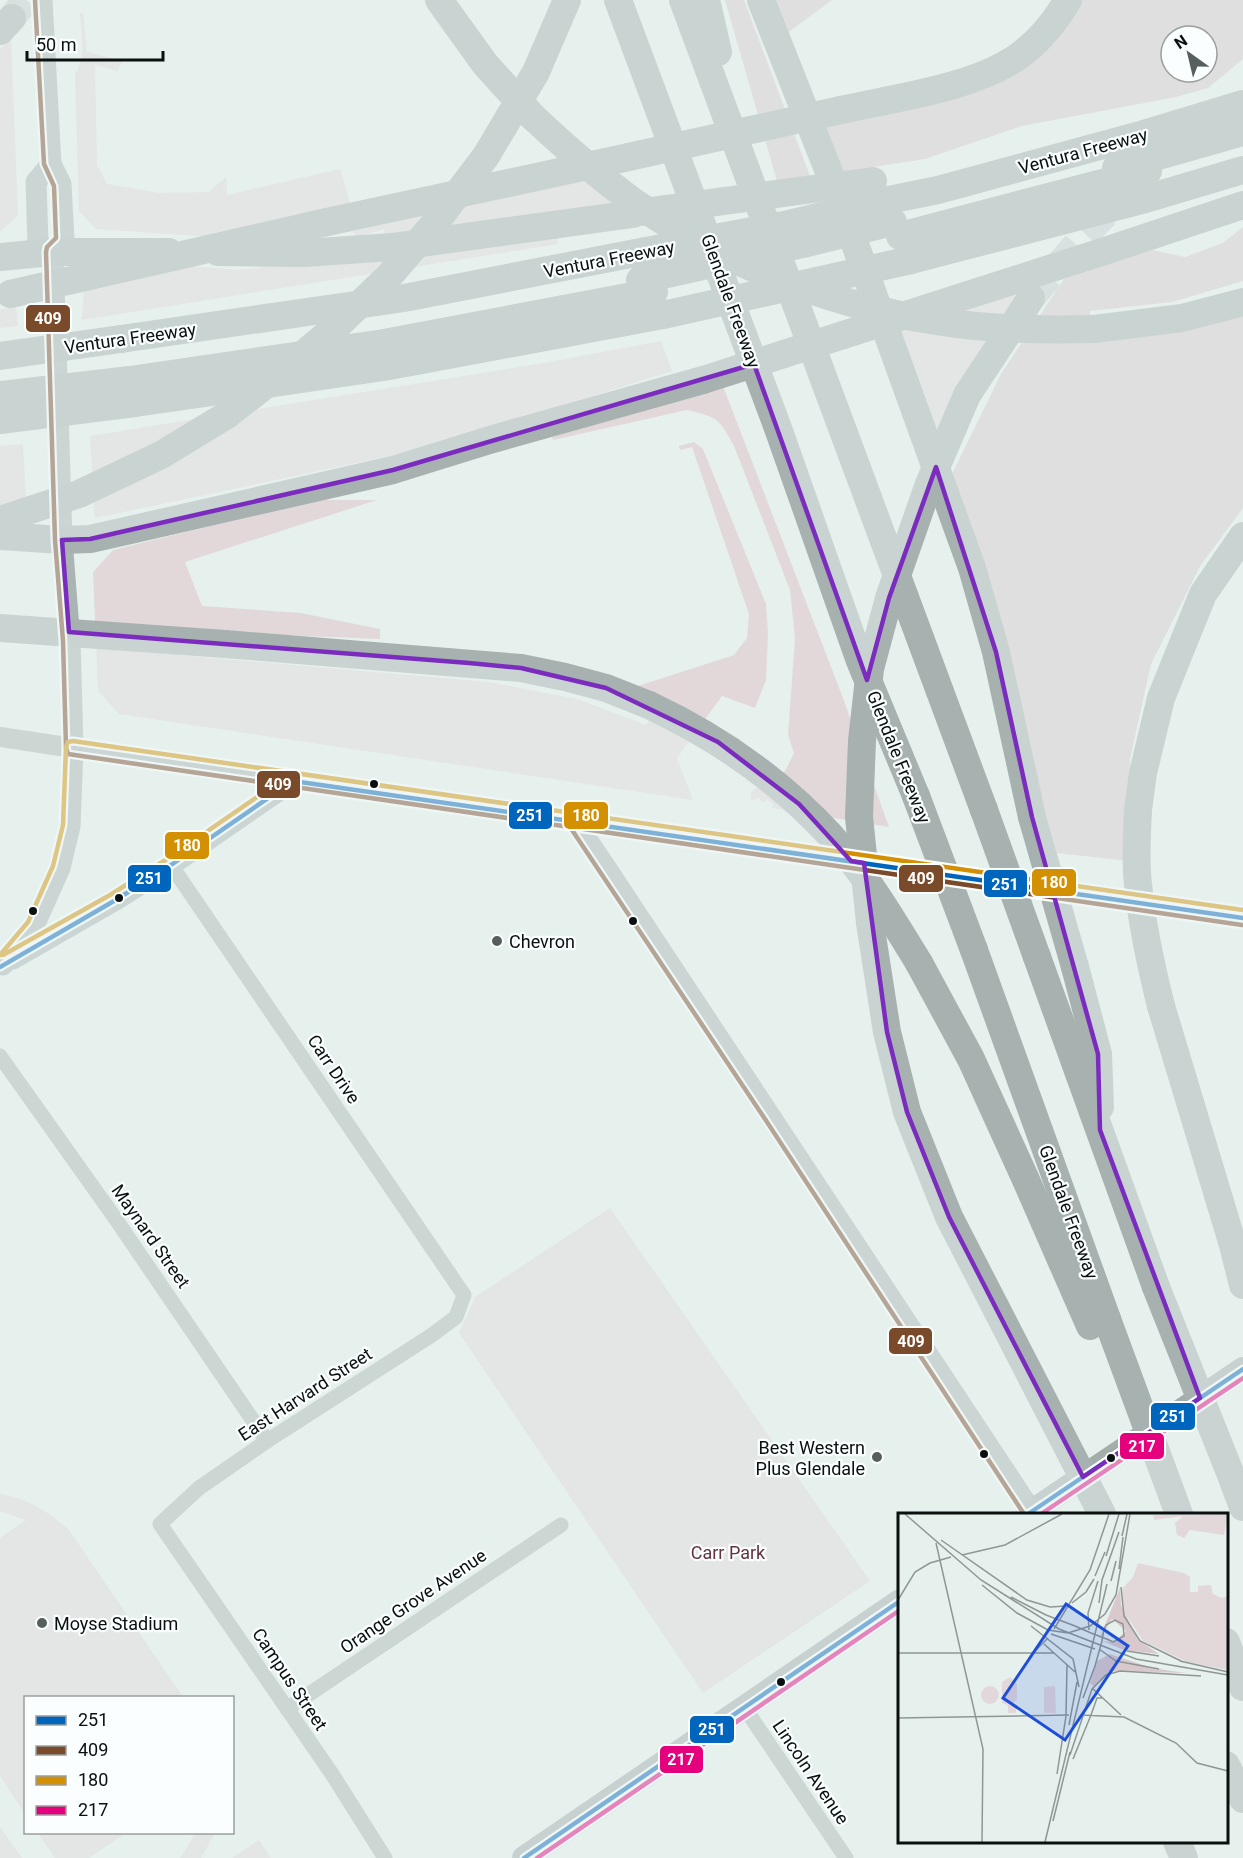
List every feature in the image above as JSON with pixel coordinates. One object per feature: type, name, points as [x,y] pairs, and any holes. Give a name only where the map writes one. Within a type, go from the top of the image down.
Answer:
[{"type":"highway","points":[[439,0],[485,64],[533,117],[605,180],[665,221],[725,255],[804,288],[891,312],[957,324],[1014,329],[1094,329],[1182,318],[1243,302]]},
{"type":"highway","points":[[0,520],[79,494],[161,455],[227,415],[338,325],[390,275],[436,222],[486,156],[536,72],[567,0]]},
{"type":"highway","points":[[600,0],[689,188]]},
{"type":"highway","name":"Glendale Freeway","points":[[618,0],[779,431],[860,661],[916,796],[974,950],[1099,1322],[1178,1513]]},
{"type":"highway","points":[[683,0],[984,810],[1156,1287],[1243,1507]]},
{"type":"highway","points":[[706,0],[745,168]]},
{"type":"highway","points":[[761,0],[829,172],[972,568],[996,652],[1032,817],[1098,1054],[1101,1130]]},
{"type":"highway","points":[[5,295],[928,91],[991,72],[1023,53],[1056,20],[1068,0]]},
{"type":"highway","name":"Ventura Freeway","points":[[0,420],[131,383],[384,367],[652,296],[892,220],[938,190],[1144,134],[1243,104]]},
{"type":"highway","points":[[0,394],[131,383],[390,326],[652,296],[807,243],[892,220],[1116,168],[1243,132]]},
{"type":"highway","points":[[0,257],[54,252],[304,253],[381,248],[633,214],[892,220],[1243,147]]},
{"type":"highway","name":"Ventura Freeway","points":[[0,356],[404,298],[784,225],[892,220],[1142,200],[1243,170]]},
{"type":"highway","points":[[0,537],[90,539],[393,470],[493,439],[703,380],[1243,206]]},
{"type":"highway","points":[[1031,298],[967,395],[928,484],[888,598],[870,669],[862,741],[859,817],[870,923],[887,1032],[907,1112],[949,1217],[1101,1513]]},
{"type":"highway","points":[[0,381],[131,383]]},
{"type":"highway","points":[[1243,536],[1203,594],[1161,698],[1143,773],[1136,845],[1137,882],[1151,964],[1161,1006],[1243,1285]]},
{"type":"highway","points":[[0,628],[520,668],[606,688],[649,705],[718,742],[798,804],[831,836],[862,874],[919,963],[971,1059],[1026,1180],[1099,1322],[1163,1513]]},
{"type":"highway","points":[[1228,1645],[1243,1689]]},
{"type":"highway","points":[[1228,1656],[1243,1689]]},
{"type":"highway","points":[[1228,1767],[1243,1799]]},
{"type":"highway","points":[[1177,1843],[1184,1858]]},
{"type":"main road","points":[[1,966],[34,926],[60,868],[70,826],[73,748],[70,641],[62,540],[54,252],[64,241],[61,184],[51,164],[42,8]]},
{"type":"main road","points":[[73,748],[1243,918]]},
{"type":"main road","points":[[1,966],[114,901],[171,865],[293,781]]},
{"type":"main road","points":[[574,820],[1030,1513]]},
{"type":"main road","points":[[1032,1513],[1243,1369]]},
{"type":"main road","points":[[524,1858],[898,1602]]},
{"type":"street","points":[[0,737],[73,748]]},
{"type":"street","name":"Carr Drive","points":[[171,865],[464,1294]]},
{"type":"street","name":"Maynard Street","points":[[0,1056],[116,1218],[267,1441]]},
{"type":"street","name":"East Harvard Street","points":[[160,1524],[199,1488],[456,1317],[464,1294]]},
{"type":"street","name":"Campus Street","points":[[160,1524],[332,1774],[385,1858]]},
{"type":"street","name":"Orange Grove Avenue","points":[[286,1709],[561,1525]]},
{"type":"street","name":"Lincoln Avenue","points":[[744,1707],[846,1858]]},
{"type":"highlighted area","points":[[754,364],[867,680],[889,598],[936,467],[996,652],[1032,817],[1098,1054],[1100,1130],[1200,1398],[1083,1477],[949,1217],[907,1112],[887,1032],[864,863],[851,861],[799,804],[718,742],[606,688],[521,668],[69,632],[62,540],[90,539],[393,470]]},
{"type":"green space","points":[[80,13],[83,13],[87,52],[122,61],[118,71],[95,65],[97,165],[107,184],[160,193],[209,192],[226,177],[227,195],[340,169],[351,206],[241,239],[96,229],[79,211],[75,74],[82,52]]},
{"type":"green space","points":[[11,38],[18,215],[0,232],[0,49]]},
{"type":"green space","points":[[611,173],[621,204],[385,236],[384,229],[356,238],[353,231]]},
{"type":"green space","points":[[557,233],[558,244],[82,320],[85,263],[239,270]]},
{"type":"green space","points":[[1028,288],[934,442],[895,331]]},
{"type":"green space","points":[[16,306],[18,326],[0,328],[0,310]]},
{"type":"green space","points":[[661,341],[672,371],[428,448],[95,518],[90,436],[544,363]]},
{"type":"green space","points":[[723,386],[843,698],[889,827],[772,808],[774,805],[767,799],[763,803],[759,798],[751,801],[751,794],[755,788],[763,786],[785,771],[794,753],[788,735],[795,638],[790,590],[734,446],[720,424],[711,417],[687,410],[553,440],[552,437]]},
{"type":"green space","points":[[694,442],[703,449],[766,604],[768,633],[766,680],[755,708],[722,696],[677,758],[693,800],[119,714],[98,691],[93,572],[113,550],[314,500],[377,500],[185,562],[202,606],[301,613],[380,629],[380,639],[179,631],[178,655],[489,682],[577,699],[646,725],[662,700],[638,686],[734,655],[747,638],[749,614],[692,447],[681,450],[679,448],[679,446]]},
{"type":"green space","points":[[23,444],[26,500],[0,511],[0,446]]},
{"type":"green space","name":"Carr Park","points":[[610,1208],[870,1581],[703,1693],[459,1333],[475,1297]]},
{"type":"green space","points":[[0,1494],[10,1496],[37,1507],[54,1517],[69,1530],[182,1696],[24,1696],[24,1812],[0,1776],[0,1538],[26,1520],[0,1511]]},
{"type":"green space","points":[[0,1827],[22,1858],[0,1858]]},
{"type":"green space","points":[[39,1834],[125,1834],[89,1858],[55,1858]]},
{"type":"green space","points":[[195,1834],[214,1834],[201,1858],[180,1858]]},
{"type":"green space","points":[[259,1840],[271,1858],[232,1858]]},
{"type":"shaded area","points":[[725,0],[744,0],[810,176],[777,181]]},
{"type":"shaded area","points":[[774,0],[832,0],[786,34]]},
{"type":"shaded area","points":[[1076,0],[1243,0],[1243,59],[1219,79],[1219,24],[1159,24],[1159,84],[1213,84],[1208,88],[1176,97],[1022,126],[925,159],[835,173],[816,126],[1011,73]]},
{"type":"shaded area","points":[[1243,227],[1243,281],[1172,302],[1090,311],[1091,340],[1243,310],[1243,508],[1200,566],[1151,664],[1130,759],[1128,861],[1057,853],[949,480],[1001,374],[1064,279],[1152,250],[1185,257],[1223,243]]},
{"type":"tunnel","points":[[12,18],[26,0]]},
{"type":"tunnel","points":[[1031,298],[1082,238],[1119,200]]},
{"type":"transit line","name":"409","points":[[35,0],[44,164],[54,186],[56,238],[47,247],[46,252],[55,540],[63,641],[68,754],[1242,925]]},
{"type":"transit line","name":"180","points":[[0,955],[28,922],[53,866],[63,825],[66,747],[68,742],[73,741],[1243,910]]},
{"type":"transit line","name":"180","points":[[3,955],[110,895],[167,859],[289,775]]},
{"type":"transit line","name":"251","points":[[293,781],[1243,918]]},
{"type":"transit line","name":"251","points":[[0,967],[171,865],[293,781]]},
{"type":"transit line","name":"409","points":[[568,824],[1023,1513]]},
{"type":"transit line","name":"251","points":[[1029,1513],[1243,1369]]},
{"type":"transit line","name":"217","points":[[1042,1513],[1243,1378]]},
{"type":"transit line","name":"251","points":[[524,1858],[898,1602]]},
{"type":"transit line","name":"217","points":[[537,1858],[898,1611]]},
{"type":"place","name":"Chevron","points":[[497,941]]},
{"type":"place","name":"Best Western Plus Glendale","points":[[877,1457]]},
{"type":"place","name":"Moyse Stadium","points":[[42,1623]]}]
